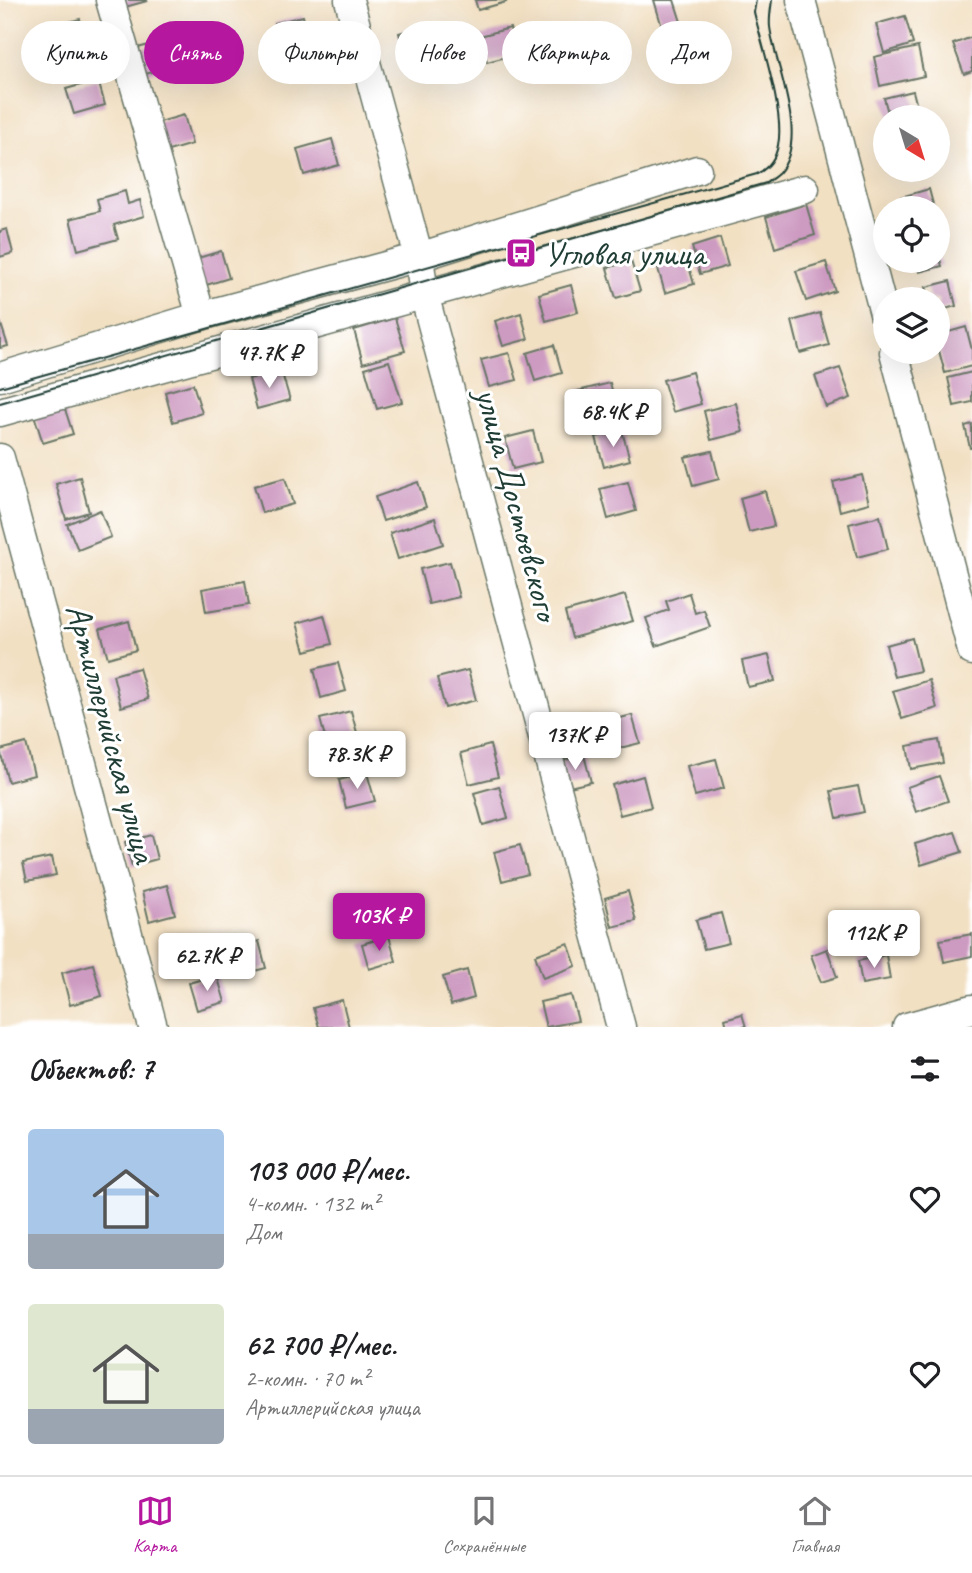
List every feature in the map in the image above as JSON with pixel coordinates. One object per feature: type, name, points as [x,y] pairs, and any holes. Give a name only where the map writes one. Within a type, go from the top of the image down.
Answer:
[{"type":"street","points":[[110,0],[201,316]]},
{"type":"street","name":"улица Достоевского","points":[[349,0],[419,257],[424,294],[621,1027]]},
{"type":"street","points":[[801,0],[877,287]]},
{"type":"street","points":[[0,377],[201,316],[419,257],[697,170]]},
{"type":"street","points":[[0,412],[805,189]]},
{"type":"street","points":[[898,364],[964,589],[972,652]]},
{"type":"street","name":"Артиллерийская улица","points":[[0,458],[153,1027]]},
{"type":"street","points":[[908,1027],[972,1009]]},
{"type":"building","points":[[123,0],[146,0],[147,1],[125,7]]},
{"type":"building","points":[[475,0],[505,0],[506,2],[478,10]]},
{"type":"building","points":[[654,0],[674,0],[681,21],[660,21]]},
{"type":"building","points":[[303,16],[304,21],[283,21]]},
{"type":"building","points":[[905,16],[913,44],[884,53],[876,24]]},
{"type":"building","points":[[502,30],[502,58],[488,62],[488,34]]},
{"type":"building","points":[[972,37],[972,71],[964,74],[953,44]]},
{"type":"building","points":[[144,46],[144,74],[134,77],[130,50]]},
{"type":"building","points":[[918,47],[924,76],[880,86],[874,57]]},
{"type":"building","points":[[84,84],[99,84],[105,105],[74,114],[66,89]]},
{"type":"building","points":[[913,91],[917,105],[886,105],[884,98]]},
{"type":"building","points":[[184,115],[192,144],[165,152],[156,123]]},
{"type":"building","points":[[332,139],[339,165],[304,175],[297,149]]},
{"type":"building","points":[[929,189],[931,196],[904,196]]},
{"type":"building","points":[[125,191],[128,204],[140,200],[144,216],[114,225],[118,239],[78,250],[70,219],[100,211],[97,199]]},
{"type":"building","points":[[806,204],[815,235],[775,248],[766,217]]},
{"type":"building","points":[[7,229],[13,253],[0,257],[0,231]]},
{"type":"building","points":[[720,238],[728,266],[700,274],[692,247]]},
{"type":"building","points":[[221,251],[229,278],[203,286],[195,259]]},
{"type":"building","points":[[686,257],[694,284],[665,293],[657,265]]},
{"type":"building","points":[[631,261],[640,291],[616,298],[607,268]]},
{"type":"building","points":[[826,262],[835,291],[806,301],[796,271]]},
{"type":"building","points":[[950,281],[956,306],[950,308],[950,287],[926,287]]},
{"type":"building","points":[[571,285],[578,312],[546,321],[539,294]]},
{"type":"building","points":[[521,313],[528,339],[503,346],[495,321]]},
{"type":"building","points":[[820,313],[829,345],[800,353],[792,321]]},
{"type":"building","points":[[395,318],[405,351],[363,363],[354,330]]},
{"type":"building","points":[[0,321],[8,346],[0,348]]},
{"type":"building","points":[[966,327],[972,350],[972,366],[945,373],[943,364],[950,364],[950,332]]},
{"type":"building","points":[[554,345],[562,373],[535,381],[527,353]]},
{"type":"building","points":[[509,353],[517,380],[489,387],[481,360]]},
{"type":"building","points":[[389,361],[402,402],[377,409],[365,368]]},
{"type":"building","points":[[840,368],[851,398],[826,407],[815,376]]},
{"type":"building","points":[[281,370],[290,400],[257,409],[249,379]]},
{"type":"building","points":[[692,372],[701,404],[673,412],[663,380]]},
{"type":"building","points":[[972,372],[972,402],[954,406],[948,378]]},
{"type":"building","points":[[610,383],[618,412],[586,421],[578,391]]},
{"type":"building","points":[[193,384],[202,413],[173,422],[165,392]]},
{"type":"building","points":[[736,403],[743,432],[711,440],[704,411]]},
{"type":"building","points":[[64,406],[73,434],[43,443],[34,415]]},
{"type":"building","points":[[972,424],[972,448],[970,448],[965,426]]},
{"type":"building","points":[[533,431],[541,462],[513,469],[505,438]]},
{"type":"building","points":[[622,431],[630,460],[604,467],[596,437]]},
{"type":"building","points":[[712,451],[719,479],[693,486],[685,457]]},
{"type":"building","points":[[862,475],[869,503],[840,511],[833,482]]},
{"type":"building","points":[[80,477],[89,512],[66,519],[56,484]]},
{"type":"building","points":[[285,478],[293,504],[262,513],[254,486]]},
{"type":"building","points":[[418,482],[426,507],[383,521],[375,497]]},
{"type":"building","points":[[628,482],[636,511],[608,519],[600,489]]},
{"type":"building","points":[[765,491],[774,526],[749,532],[740,498]]},
{"type":"building","points":[[100,510],[111,537],[78,550],[67,524]]},
{"type":"building","points":[[880,516],[888,549],[857,557],[849,524]]},
{"type":"building","points":[[435,518],[443,544],[398,559],[390,533]]},
{"type":"building","points":[[450,562],[459,597],[429,604],[420,569]]},
{"type":"building","points":[[245,581],[249,605],[206,612],[202,589]]},
{"type":"building","points":[[689,593],[695,613],[704,610],[710,627],[656,646],[646,618],[669,610],[666,601]]},
{"type":"building","points":[[625,595],[633,621],[572,638],[565,612]]},
{"type":"building","points":[[324,615],[332,644],[305,651],[297,623]]},
{"type":"building","points":[[129,621],[136,650],[108,658],[100,629]]},
{"type":"building","points":[[912,638],[920,671],[894,677],[886,645]]},
{"type":"building","points":[[769,655],[775,681],[748,687],[742,661]]},
{"type":"building","points":[[338,663],[346,691],[321,698],[314,669]]},
{"type":"building","points":[[139,668],[148,699],[121,707],[113,675]]},
{"type":"building","points":[[468,670],[476,700],[445,708],[437,678]]},
{"type":"building","points":[[929,680],[937,708],[902,719],[893,691]]},
{"type":"building","points":[[351,711],[359,740],[328,748],[320,719]]},
{"type":"building","points":[[632,715],[640,743],[612,750],[605,722]]},
{"type":"building","points":[[939,740],[943,763],[911,769],[907,746]]},
{"type":"building","points":[[26,743],[34,775],[8,782],[0,750]]},
{"type":"building","points":[[490,745],[498,777],[469,784],[461,753]]},
{"type":"building","points":[[584,755],[591,782],[565,788],[558,762]]},
{"type":"building","points":[[716,759],[724,788],[695,796],[687,766]]},
{"type":"building","points":[[367,773],[375,801],[346,808],[339,780]]},
{"type":"building","points":[[643,776],[651,807],[620,815],[612,785]]},
{"type":"building","points":[[939,776],[948,801],[916,812],[907,787]]},
{"type":"building","points":[[499,786],[508,818],[483,825],[474,793]]},
{"type":"building","points":[[858,786],[864,812],[837,818],[831,791]]},
{"type":"building","points":[[955,832],[962,852],[921,865],[915,844]]},
{"type":"building","points":[[151,835],[157,859],[132,866],[125,842]]},
{"type":"building","points":[[520,845],[528,874],[502,881],[494,852]]},
{"type":"building","points":[[52,857],[56,875],[27,881],[23,863]]},
{"type":"building","points":[[167,885],[175,914],[149,921],[142,892]]},
{"type":"building","points":[[628,891],[636,921],[612,927],[605,898]]},
{"type":"building","points":[[721,913],[729,943],[704,949],[696,920]]},
{"type":"building","points":[[972,934],[972,956],[944,962],[940,940]]},
{"type":"building","points":[[389,936],[396,961],[369,969],[362,944]]},
{"type":"building","points":[[259,941],[266,968],[228,978],[221,952]]},
{"type":"building","points":[[568,943],[576,966],[543,978],[535,955]]},
{"type":"building","points":[[827,949],[837,977],[821,982],[811,955]]},
{"type":"building","points":[[886,955],[890,979],[862,984],[858,961]]},
{"type":"building","points":[[93,964],[102,996],[70,1005],[62,973]]},
{"type":"building","points":[[467,970],[474,998],[451,1005],[443,977]]},
{"type":"building","points":[[217,975],[225,1002],[197,1010],[189,983]]},
{"type":"building","points":[[571,995],[578,1021],[546,1027],[540,1002]]},
{"type":"building","points":[[342,1000],[349,1027],[319,1027],[313,1008]]},
{"type":"building","points":[[742,1014],[746,1027],[727,1027],[725,1019]]},
{"type":"tram line","points":[[0,387],[757,174],[768,166],[773,158],[779,132],[776,98],[754,12],[756,0]]},
{"type":"tram line","points":[[0,403],[766,183],[779,173],[788,158],[791,141],[788,102],[770,27],[772,0]]},
{"type":"place","name":"Угловая улица","points":[[521,253]]}]
